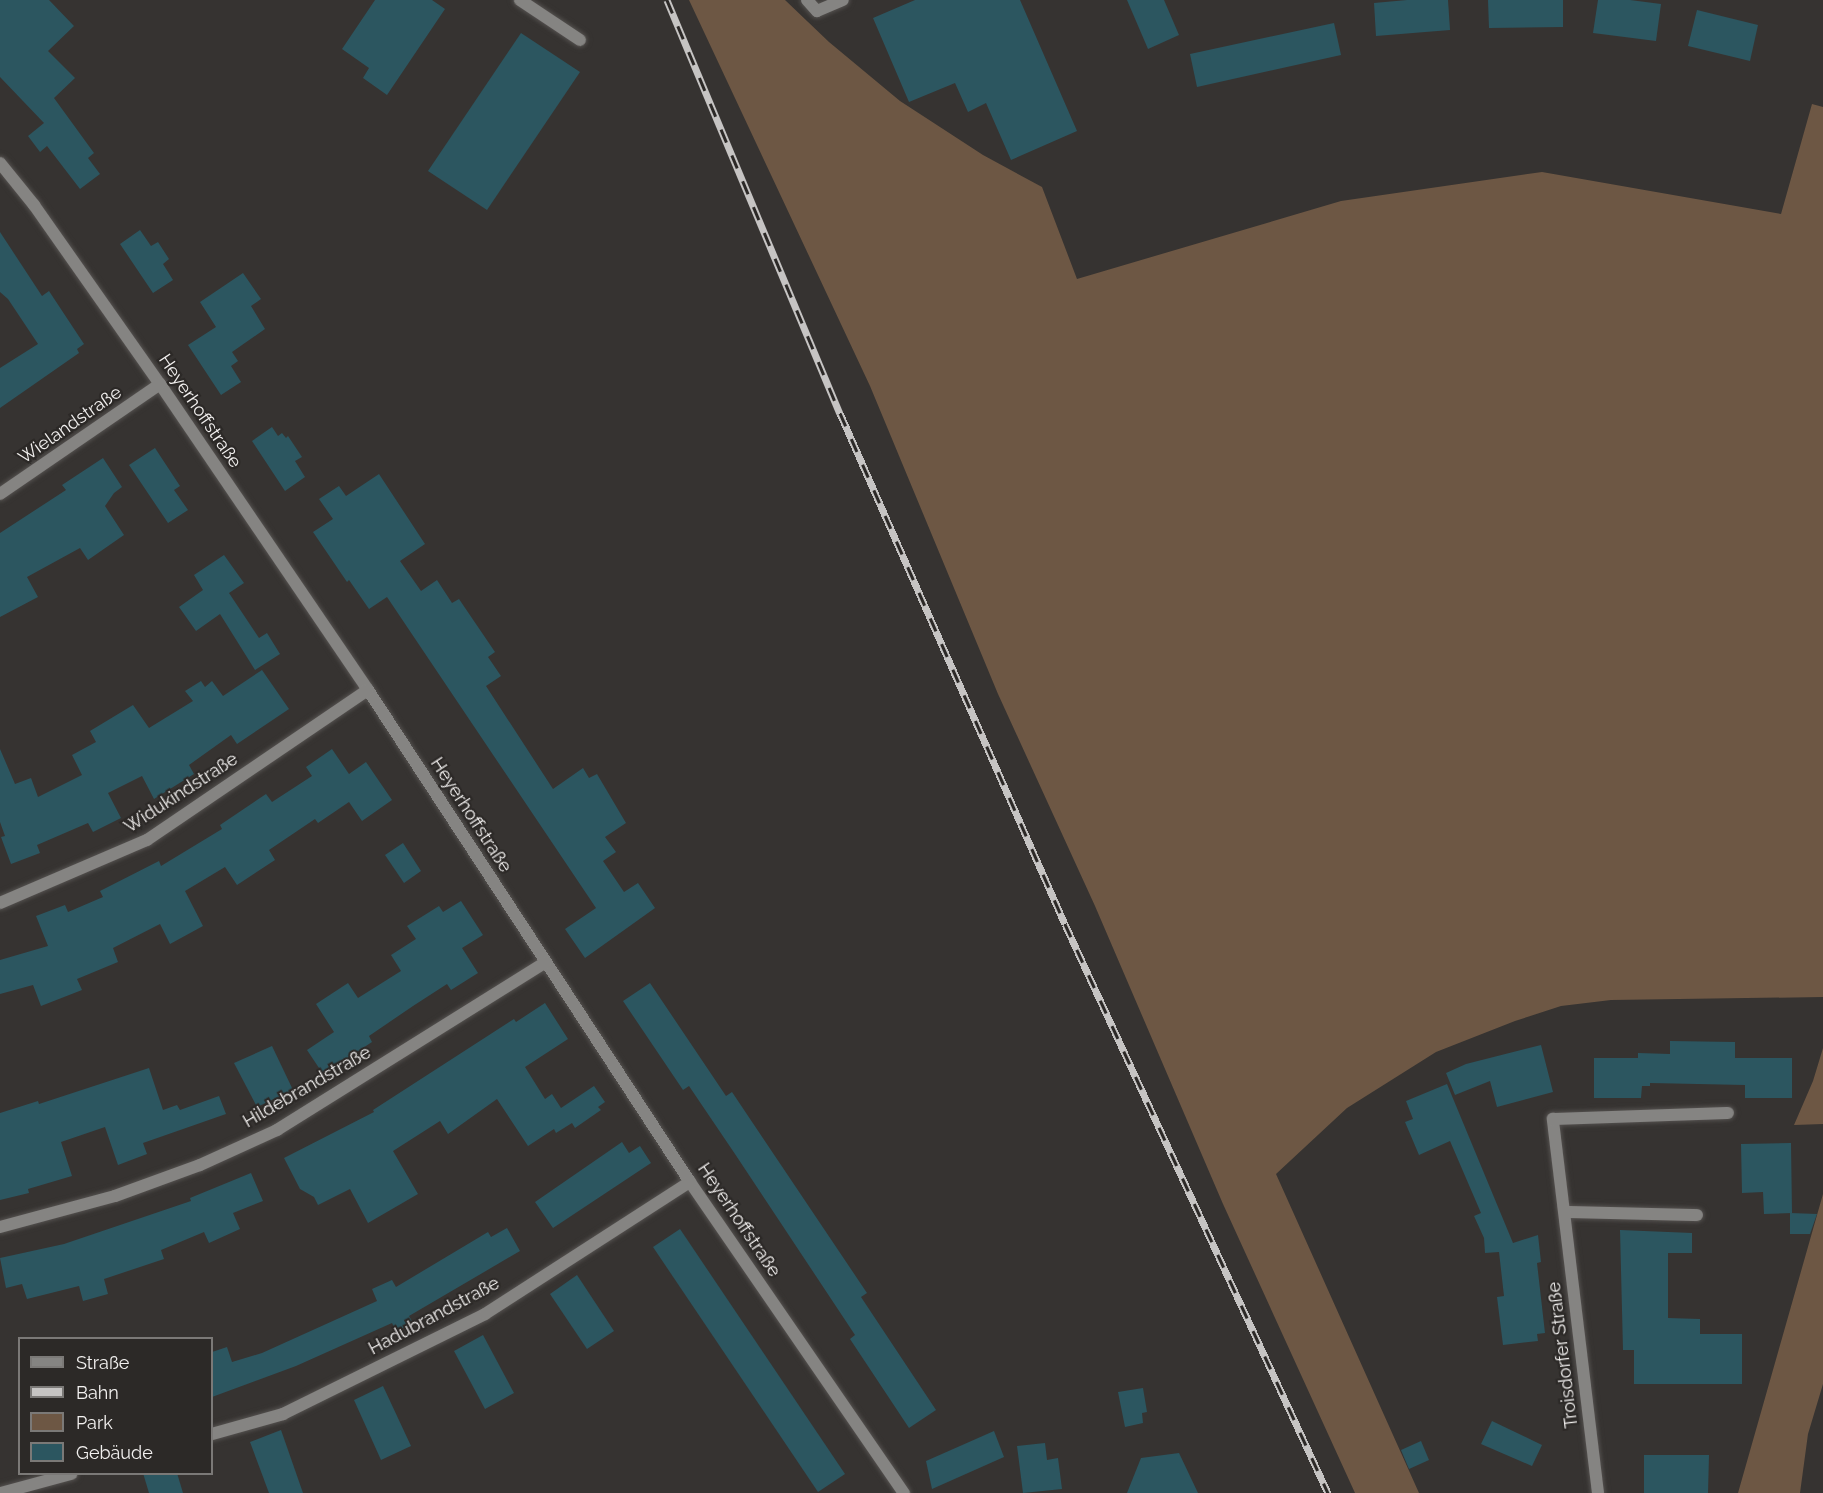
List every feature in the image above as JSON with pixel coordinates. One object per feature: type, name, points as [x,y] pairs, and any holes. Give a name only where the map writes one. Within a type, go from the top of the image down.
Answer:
[{"type":"street","points":[[520,0],[580,40]]},
{"type":"street","points":[[807,0],[817,11],[843,0]]},
{"type":"street","name":"Heyerhoffstraße","points":[[0,163],[34,205],[160,384],[368,690],[690,1182],[904,1493]]},
{"type":"street","name":"Wielandstraße","points":[[0,494],[160,384]]},
{"type":"street","name":"Widukindstraße","points":[[0,903],[147,840],[368,690]]},
{"type":"street","name":"Hildebrandstraße","points":[[0,1227],[115,1196],[200,1165],[277,1130],[546,962]]},
{"type":"street","name":"Troisdorfer Straße","points":[[1598,1493],[1553,1119],[1728,1113]]},
{"type":"street","name":"Hadubrandstraße","points":[[213,1434],[283,1414],[485,1314],[690,1182]]},
{"type":"street","points":[[1564,1212],[1696,1215]]},
{"type":"street","points":[[1,1492],[64,1475]]},
{"type":"green space","points":[[689,0],[785,0],[829,42],[900,101],[983,155],[1042,187],[1077,279],[1341,201],[1542,172],[1781,214],[1812,104],[1823,107],[1823,997],[1611,1000],[1561,1006],[1515,1021],[1436,1052],[1347,1108],[1276,1174],[1419,1493],[1355,1493],[1223,1204],[1095,906],[998,694],[870,386]]},
{"type":"green space","points":[[1823,1048],[1823,1124],[1794,1125],[1813,1081]]},
{"type":"green space","points":[[1823,1194],[1823,1384],[1808,1434],[1800,1493],[1738,1493]]},
{"type":"building","points":[[0,0],[49,0],[74,26],[48,51],[75,78],[54,98],[94,153],[88,158],[100,174],[80,189],[47,146],[40,152],[28,136],[44,123],[0,77]]},
{"type":"building","points":[[375,0],[432,0],[445,9],[387,95],[363,78],[369,68],[342,49]]},
{"type":"building","points":[[915,0],[1020,0],[1077,131],[1011,160],[986,103],[968,112],[955,83],[909,102],[873,18]]},
{"type":"building","points":[[1127,0],[1164,0],[1179,35],[1148,49]]},
{"type":"building","points":[[1448,0],[1450,30],[1376,36],[1374,3]]},
{"type":"building","points":[[1488,0],[1563,0],[1563,27],[1489,28]]},
{"type":"building","points":[[1598,0],[1630,0],[1661,4],[1656,41],[1593,33]]},
{"type":"building","points":[[1697,10],[1758,25],[1750,61],[1688,46]]},
{"type":"building","points":[[1334,23],[1341,55],[1197,87],[1190,54]]},
{"type":"building","points":[[521,33],[580,72],[487,210],[428,171]]},
{"type":"building","points":[[140,230],[151,246],[158,242],[169,259],[163,264],[173,280],[153,293],[120,244]]},
{"type":"building","points":[[0,232],[42,296],[49,291],[84,344],[77,349],[79,353],[0,408],[0,368],[38,344],[8,299],[0,292]]},
{"type":"building","points":[[243,273],[261,299],[251,306],[265,329],[232,352],[238,361],[231,366],[241,382],[221,395],[188,345],[216,327],[200,302]]},
{"type":"building","points":[[272,427],[278,436],[282,433],[286,438],[288,436],[302,457],[295,461],[305,477],[285,491],[252,441]]},
{"type":"building","points":[[155,448],[180,486],[174,490],[188,510],[168,523],[129,465]]},
{"type":"building","points":[[103,458],[122,487],[114,493],[105,506],[124,535],[88,560],[80,548],[27,577],[38,597],[0,617],[0,533],[66,490],[62,485]]},
{"type":"building","points":[[379,474],[425,544],[400,561],[421,591],[437,580],[452,603],[459,599],[495,652],[488,657],[501,676],[486,686],[553,789],[583,768],[589,778],[597,774],[626,823],[605,837],[616,852],[603,861],[624,892],[638,883],[655,908],[585,958],[565,929],[596,908],[387,597],[369,609],[349,580],[347,582],[313,532],[333,519],[319,499],[339,486],[346,496]]},
{"type":"building","points":[[224,555],[244,583],[229,593],[259,638],[267,633],[280,654],[255,670],[220,614],[196,631],[179,607],[203,590],[194,575]]},
{"type":"building","points":[[262,670],[289,709],[237,744],[231,735],[189,765],[194,774],[154,799],[142,776],[108,793],[121,818],[93,832],[88,823],[37,845],[40,853],[11,864],[1,837],[5,836],[0,822],[0,749],[15,784],[31,778],[38,797],[82,775],[72,755],[96,742],[90,731],[133,705],[149,728],[193,701],[185,691],[201,681],[205,687],[212,681],[223,696]]},
{"type":"building","points":[[332,749],[349,774],[366,762],[392,800],[362,821],[349,802],[318,823],[315,819],[269,850],[275,860],[237,885],[225,867],[185,891],[203,926],[170,944],[160,924],[113,948],[118,962],[77,979],[82,990],[41,1006],[33,985],[0,994],[0,960],[48,946],[36,916],[65,905],[68,912],[103,897],[100,891],[159,861],[161,866],[222,829],[220,825],[266,794],[272,802],[312,776],[306,767]]},
{"type":"building","points":[[403,843],[421,871],[404,883],[385,855]]},
{"type":"building","points":[[461,901],[483,935],[462,948],[478,973],[451,990],[447,984],[413,1006],[369,1036],[372,1042],[323,1074],[307,1050],[334,1032],[316,1004],[348,983],[358,998],[401,971],[391,955],[416,939],[407,926],[439,906],[443,912]]},
{"type":"building","points":[[650,983],[726,1096],[732,1092],[867,1293],[861,1297],[936,1410],[909,1428],[850,1339],[855,1335],[735,1154],[689,1086],[683,1090],[623,1001]]},
{"type":"building","points":[[545,1003],[568,1039],[525,1067],[545,1099],[552,1094],[561,1108],[594,1086],[605,1102],[598,1107],[601,1110],[575,1128],[572,1123],[556,1133],[554,1129],[528,1146],[497,1099],[448,1134],[440,1121],[393,1151],[418,1194],[368,1223],[350,1189],[318,1205],[314,1197],[300,1189],[284,1158],[374,1112],[373,1110],[514,1019],[516,1022]]},
{"type":"building","points":[[1670,1041],[1735,1042],[1735,1058],[1792,1058],[1792,1098],[1745,1098],[1745,1085],[1650,1083],[1650,1086],[1642,1086],[1641,1098],[1594,1098],[1594,1058],[1638,1058],[1638,1053],[1670,1054]]},
{"type":"building","points":[[1541,1045],[1553,1092],[1497,1107],[1490,1081],[1455,1095],[1446,1073],[1466,1064]]},
{"type":"building","points":[[272,1046],[293,1090],[257,1107],[234,1063]]},
{"type":"building","points":[[149,1068],[163,1110],[177,1105],[180,1110],[219,1096],[226,1114],[143,1143],[147,1154],[118,1165],[105,1127],[61,1142],[72,1176],[28,1189],[29,1193],[0,1200],[0,1113],[38,1101],[39,1104]]},
{"type":"building","points":[[1447,1084],[1513,1243],[1538,1235],[1541,1262],[1537,1263],[1545,1333],[1537,1334],[1538,1341],[1503,1345],[1497,1297],[1504,1296],[1499,1252],[1485,1253],[1484,1238],[1474,1216],[1481,1213],[1450,1141],[1419,1155],[1405,1122],[1413,1119],[1406,1101]]},
{"type":"building","points":[[622,1142],[629,1153],[640,1146],[651,1163],[553,1228],[535,1202]]},
{"type":"building","points":[[1791,1143],[1792,1213],[1764,1214],[1763,1192],[1742,1193],[1741,1144]]},
{"type":"building","points":[[251,1173],[263,1201],[233,1213],[240,1229],[209,1243],[204,1232],[161,1250],[164,1259],[104,1279],[108,1294],[83,1301],[79,1286],[27,1299],[22,1284],[6,1288],[0,1258],[64,1244],[191,1201],[190,1198]]},
{"type":"building","points":[[1790,1213],[1817,1214],[1810,1234],[1790,1234]]},
{"type":"building","points":[[507,1228],[520,1251],[409,1316],[413,1323],[396,1331],[392,1323],[296,1366],[213,1397],[213,1352],[227,1347],[232,1362],[262,1353],[377,1301],[372,1289],[392,1280],[396,1287],[488,1232],[491,1237]]},
{"type":"building","points":[[680,1229],[845,1474],[818,1492],[653,1247]]},
{"type":"building","points":[[1620,1230],[1692,1233],[1692,1253],[1668,1253],[1668,1318],[1700,1319],[1700,1334],[1742,1334],[1742,1384],[1634,1384],[1634,1350],[1623,1350]]},
{"type":"building","points":[[577,1275],[614,1331],[587,1349],[550,1294]]},
{"type":"building","points":[[483,1335],[514,1393],[485,1409],[454,1351]]},
{"type":"building","points":[[383,1386],[411,1446],[381,1460],[354,1400]]},
{"type":"building","points":[[1143,1388],[1147,1412],[1142,1413],[1143,1423],[1125,1427],[1118,1392]]},
{"type":"building","points":[[1492,1421],[1542,1445],[1532,1466],[1481,1444]]},
{"type":"building","points":[[281,1430],[303,1493],[269,1493],[250,1442]]},
{"type":"building","points":[[994,1431],[1004,1457],[932,1489],[926,1461]]},
{"type":"building","points":[[1421,1441],[1429,1460],[1409,1469],[1401,1450]]},
{"type":"building","points":[[1045,1443],[1047,1460],[1058,1458],[1062,1489],[1023,1493],[1017,1446]]},
{"type":"building","points":[[1179,1453],[1198,1493],[1127,1493],[1141,1458]]},
{"type":"building","points":[[1644,1455],[1709,1455],[1708,1493],[1644,1493]]},
{"type":"building","points":[[144,1475],[178,1475],[183,1493],[149,1493]]},
{"type":"railway","points":[[667,0],[840,413],[1065,924],[1328,1493]]}]
